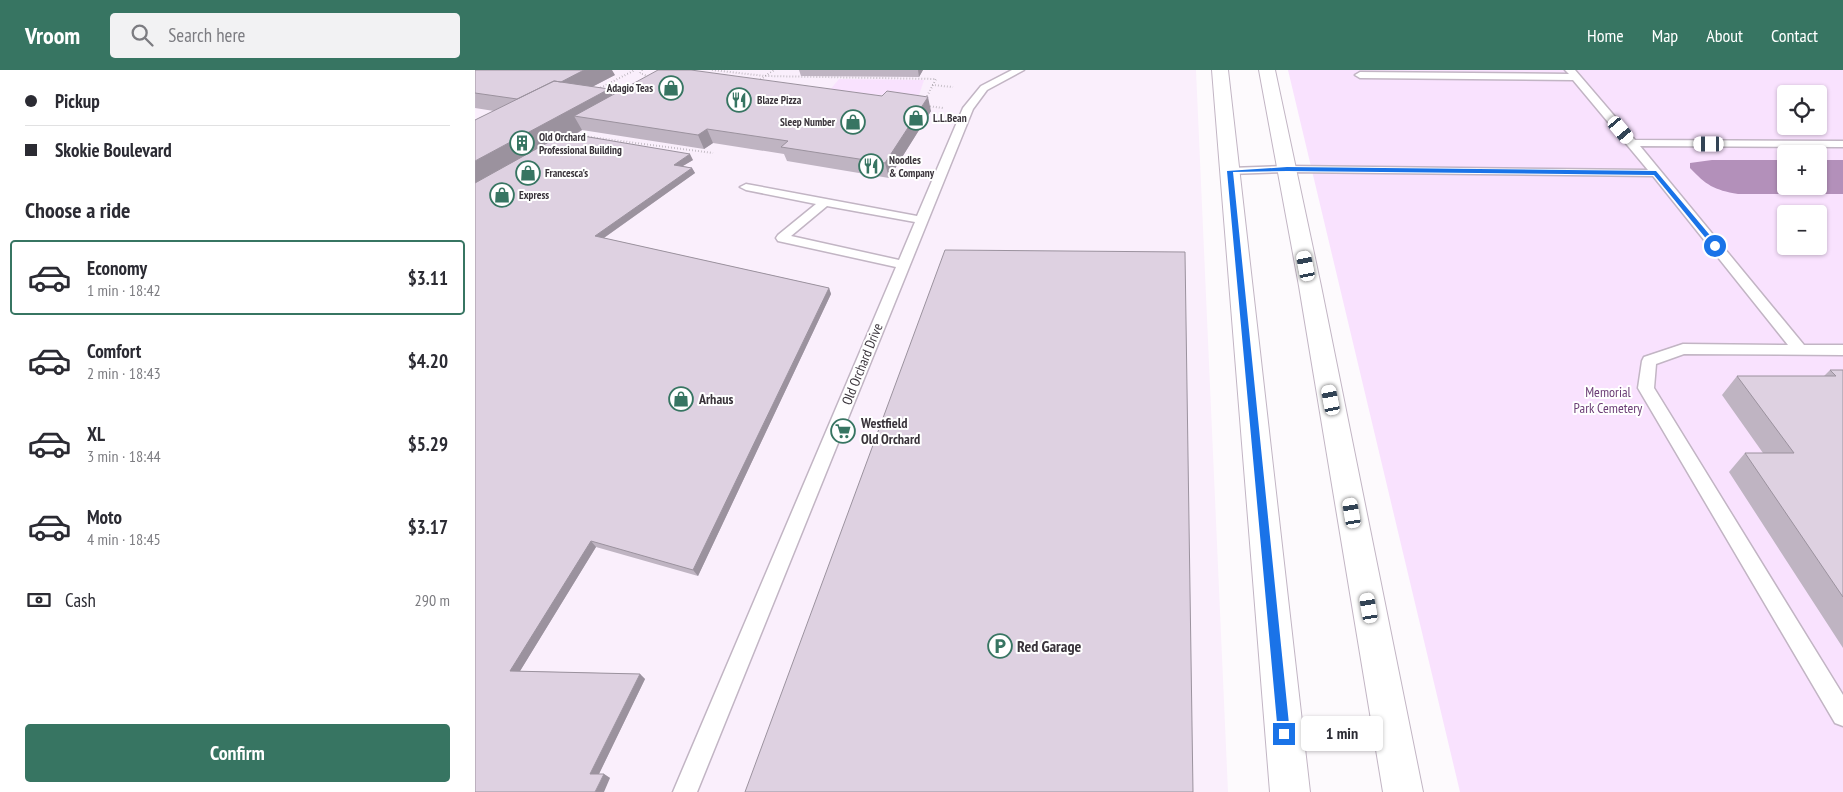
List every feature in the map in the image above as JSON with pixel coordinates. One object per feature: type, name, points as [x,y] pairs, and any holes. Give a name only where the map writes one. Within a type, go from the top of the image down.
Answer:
[{"type":"main road","points":[[1219,70],[1290,792]]},
{"type":"main road","points":[[1267,70],[1403,792]]},
{"type":"lane","name":"Old Orchard Drive","points":[[685,792],[968,108],[983,88],[1019,70]]},
{"type":"lane","points":[[1360,75],[1573,74],[1632,143],[1799,348]]},
{"type":"lane","points":[[1632,143],[1843,144]]},
{"type":"lane","points":[[1230,171],[1287,169],[1656,173]]},
{"type":"lane","points":[[746,187],[921,220]]},
{"type":"lane","points":[[825,202],[782,238],[903,265]]},
{"type":"lane","points":[[1843,350],[1799,348],[1683,349],[1649,361],[1646,388],[1843,715]]},
{"type":"path","points":[[592,92],[635,70]]},
{"type":"path","points":[[642,70],[639,73],[641,75],[650,77]]},
{"type":"path","points":[[712,70],[765,76],[936,79],[922,105],[948,109]]},
{"type":"path","points":[[753,84],[774,70]]},
{"type":"path","points":[[933,85],[953,87]]},
{"type":"path","points":[[577,136],[713,153]]},
{"type":"shaded area","name":"Westfield Old Orchard","points":[[475,70],[1196,70],[1228,792],[475,792]]},
{"type":"shaded area","points":[[1712,160],[1777,160],[1777,194],[1738,194],[1723,191],[1701,179],[1690,168],[1690,163]]},
{"type":"shaded area","points":[[1827,160],[1843,160],[1843,194],[1827,194]]},
{"type":"green space","name":"Memorial Park Cemetery","points":[[1288,70],[1843,70],[1843,792],[1460,792]]},
{"type":"green space","points":[[839,79],[924,80],[918,98],[829,91]]},
{"type":"building","points":[[475,70],[584,70],[561,82],[554,81],[517,99],[475,93]]},
{"type":"building","points":[[658,70],[691,70],[882,96],[887,91],[928,97],[885,163],[781,147],[788,141],[707,129],[698,135],[574,116]]},
{"type":"building","points":[[554,81],[609,89],[475,161],[475,120]]},
{"type":"building","points":[[565,133],[690,154],[674,165],[692,168],[595,236],[829,288],[693,570],[591,541],[510,671],[640,674],[590,774],[604,774],[595,792],[475,792],[475,183]]},
{"type":"building","name":"Red Garage","points":[[945,250],[1185,252],[1193,792],[745,792]]},
{"type":"building","points":[[1830,370],[1843,370],[1843,597],[1745,453],[1794,453],[1737,376],[1836,376]]},
{"type":"place","name":"Adagio Teas","points":[[671,88]]},
{"type":"place","name":"Blaze Pizza","points":[[739,100]]},
{"type":"place","name":"L.L.Bean","points":[[916,118]]},
{"type":"place","name":"Sleep Number","points":[[853,122]]},
{"type":"place","name":"Old Orchard Professional Building","points":[[522,143]]},
{"type":"place","name":"Noodles & Company","points":[[871,166]]},
{"type":"place","name":"Francesca's","points":[[528,173]]},
{"type":"place","name":"Express","points":[[502,195]]},
{"type":"place","name":"Arhaus","points":[[681,399]]},
{"type":"place","name":"Westfield Old Orchard","points":[[843,431]]},
{"type":"place","name":"Red Garage","points":[[1000,646]]},
{"type":"route","points":[[1284,734],[1230,171],[1287,169],[1656,173],[1715,246]]}]
